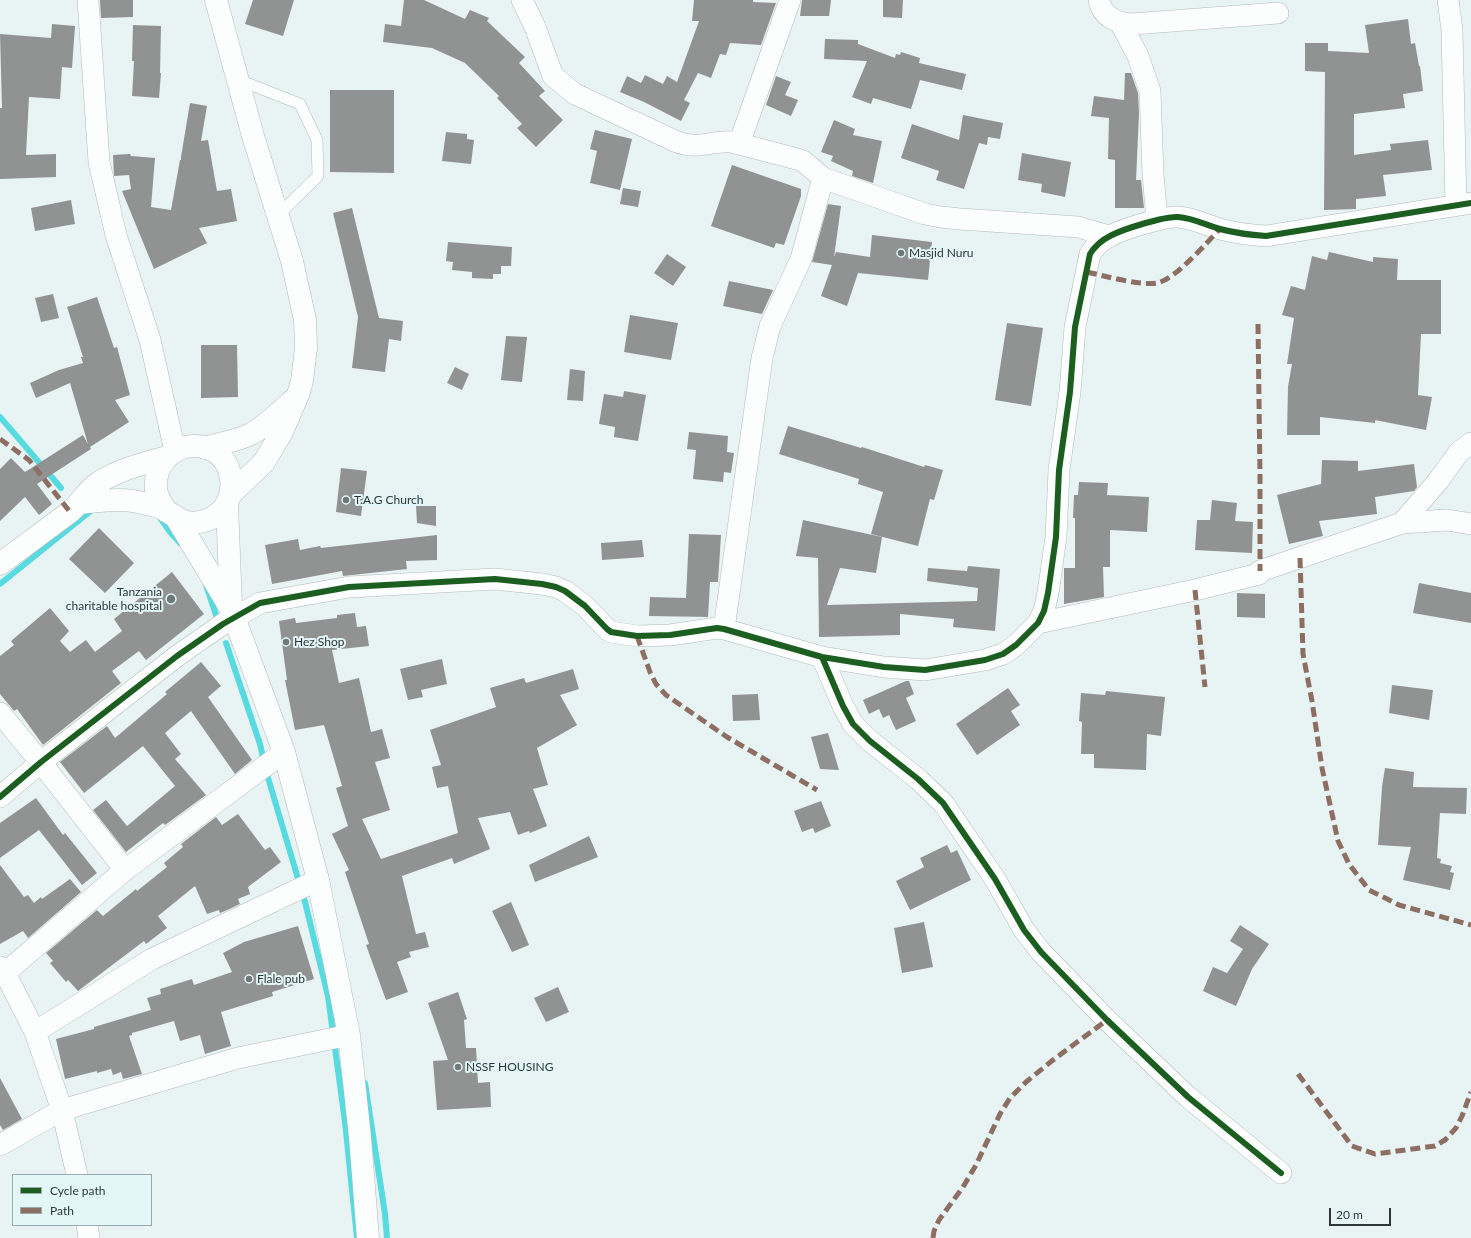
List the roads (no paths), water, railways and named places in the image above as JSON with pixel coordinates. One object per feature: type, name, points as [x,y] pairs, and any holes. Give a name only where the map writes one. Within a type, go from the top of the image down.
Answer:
[{"type":"main road","points":[[80,503],[117,499],[146,504],[188,522],[199,522],[210,519],[220,513],[229,499],[264,462],[282,432],[298,395],[302,381],[306,348],[305,320],[292,261],[253,136],[216,0]]},
{"type":"main road","points":[[206,448],[239,439],[251,434],[267,423],[298,395]]},
{"type":"main road","points":[[0,564],[80,503],[91,489],[105,479],[140,464],[190,446],[206,448],[222,458],[231,475],[232,484],[229,499],[232,613]]},
{"type":"main road","points":[[171,454],[160,466],[156,477],[156,489],[159,501],[172,515],[232,613],[284,752],[318,880],[349,1036],[360,1137],[368,1238]]},
{"type":"street","points":[[88,0],[99,162],[116,235],[150,340],[171,454]]},
{"type":"street","points":[[522,0],[535,27],[553,76],[575,94],[687,146],[704,146],[726,141],[803,161],[823,178],[890,202],[941,217],[1078,227],[1109,236]]},
{"type":"street","points":[[739,144],[790,0]]},
{"type":"street","points":[[1099,0],[1101,8],[1106,14],[1121,24],[1278,12]]},
{"type":"street","points":[[0,797],[41,762],[177,656],[223,624],[232,613],[260,603],[349,587],[495,579],[550,585],[565,591],[585,606],[606,629],[611,632],[638,636],[670,635],[717,628],[822,657],[908,670],[937,669],[985,660],[1003,654],[1016,645],[1038,623],[1044,611],[1055,544],[1059,470],[1070,392],[1075,327],[1090,254],[1095,246],[1109,236],[1124,230],[1157,220],[1177,217],[1250,235],[1266,236],[1464,204],[1452,30],[1448,0]]},
{"type":"street","points":[[1121,24],[1138,56],[1150,91],[1153,174],[1157,220]]},
{"type":"street","points":[[724,629],[762,358],[770,326],[801,259],[823,178]]},
{"type":"street","points":[[1402,523],[1438,481],[1459,452],[1471,443]]},
{"type":"street","points":[[1038,623],[1195,590],[1259,574],[1260,571],[1402,523],[1447,520],[1471,524]]},
{"type":"street","points":[[822,657],[843,706],[853,724],[870,741],[918,779],[943,803],[995,879],[1024,930],[1041,952],[1107,1020],[1188,1097],[1280,1173]]},
{"type":"street","points":[[0,713],[41,762],[125,870]]},
{"type":"street","points":[[77,1174],[62,1110],[35,1032],[2,970],[125,870],[284,752]]},
{"type":"street","points":[[35,1032],[152,959],[318,880]]},
{"type":"street","points":[[0,1145],[62,1110],[238,1058],[349,1036]]},
{"type":"street","points":[[87,1226],[89,1238]]},
{"type":"lane","points":[[238,80],[300,104],[317,140],[318,176],[278,215]]},
{"type":"waterway","points":[[0,417],[61,488]]},
{"type":"waterway","points":[[0,584],[92,510],[94,510]]},
{"type":"waterway","points":[[159,516],[170,532],[181,544]]},
{"type":"waterway","points":[[206,585],[216,615]]},
{"type":"waterway","points":[[226,643],[260,744],[264,762]]},
{"type":"waterway","points":[[266,771],[305,902],[328,996],[345,1122],[357,1238]]},
{"type":"waterway","points":[[365,1083],[385,1214],[387,1238]]},
{"type":"place","name":"Masjid Nuru","points":[[901,253]]},
{"type":"place","name":"T.A.G Church","points":[[346,500]]},
{"type":"place","name":"Tanzania charitable hospital","points":[[171,599]]},
{"type":"place","name":"Hez Shop","points":[[286,642]]},
{"type":"place","name":"Flale pub","points":[[249,979]]},
{"type":"place","name":"NSSF HOUSING","points":[[458,1067]]}]
